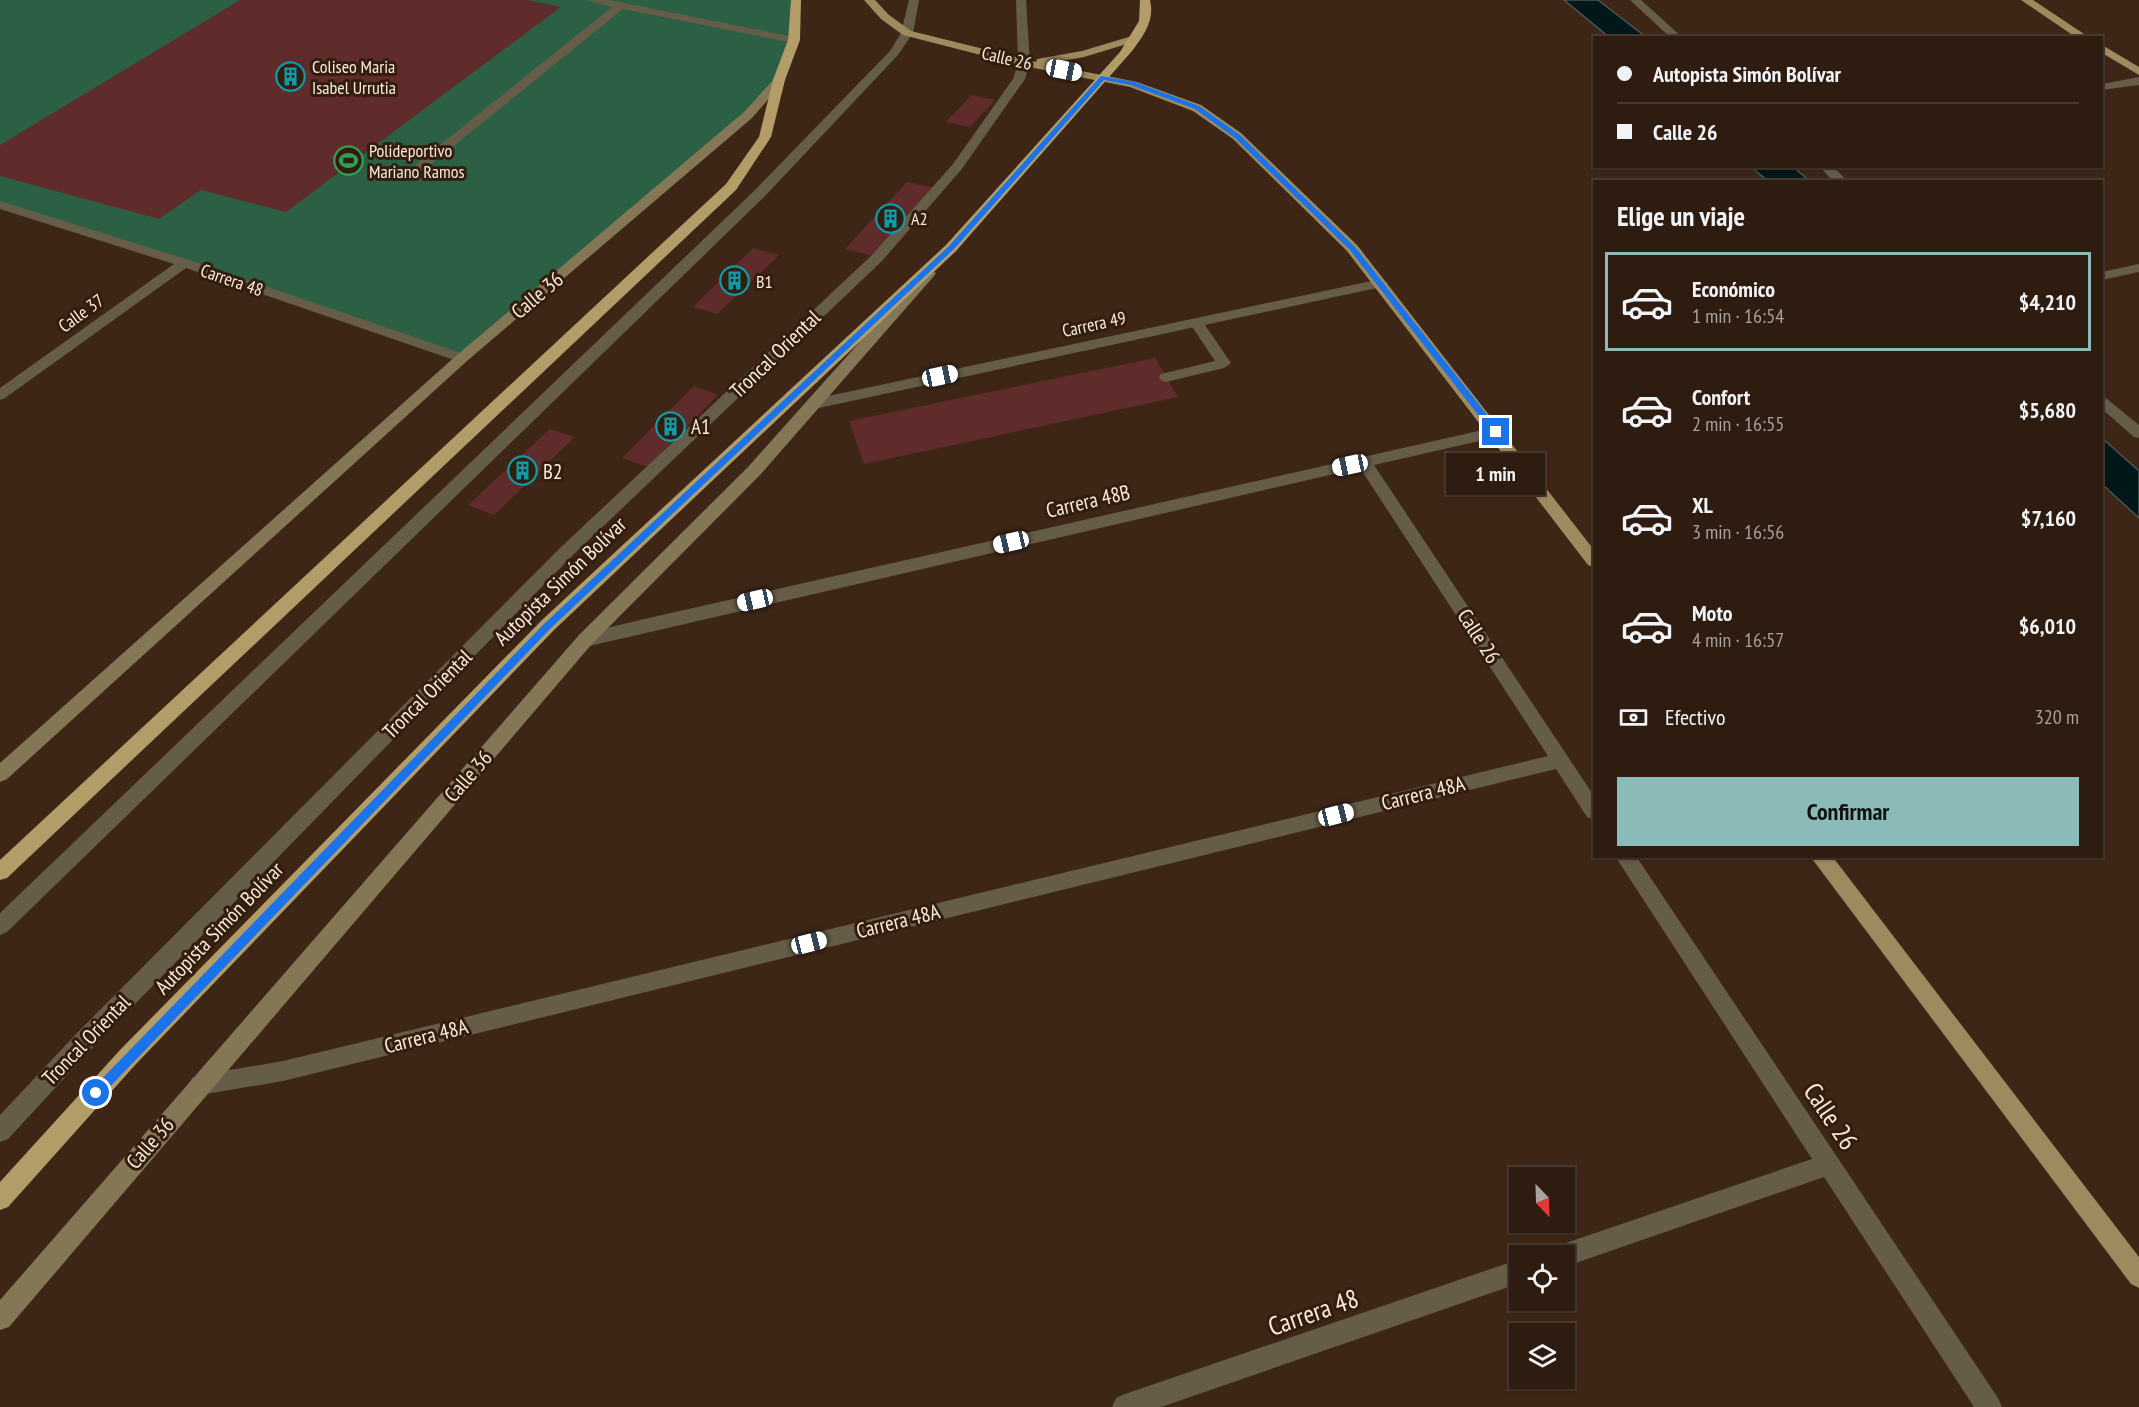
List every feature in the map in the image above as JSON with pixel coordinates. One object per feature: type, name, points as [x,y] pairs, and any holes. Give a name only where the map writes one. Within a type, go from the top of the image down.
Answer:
[{"type":"highway","points":[[0,872],[731,187],[765,137],[779,80],[794,40],[796,0]]},
{"type":"highway","name":"Autopista Simón Bolívar","points":[[0,1199],[128,1057],[548,625],[951,248],[1136,38],[1143,25],[1147,5],[1145,0]]},
{"type":"main road","name":"Calle 26","points":[[869,0],[885,17],[907,33],[1024,63],[1133,84],[1197,108],[1237,136],[1352,248],[1593,560]]},
{"type":"main road","points":[[2026,0],[2082,36]]},
{"type":"main road","points":[[1024,63],[1084,54],[1136,38]]},
{"type":"main road","points":[[2103,49],[2139,72]]},
{"type":"main road","points":[[1822,858],[2139,1276]]},
{"type":"street","points":[[593,0],[794,40]]},
{"type":"street","points":[[0,926],[759,194],[894,53],[907,33],[914,0]]},
{"type":"street","name":"Troncal Oriental","points":[[0,1131],[85,1040],[566,552],[877,258],[957,167],[1019,79],[1024,63],[1021,0]]},
{"type":"street","points":[[1635,0],[1676,36]]},
{"type":"street","points":[[420,167],[620,6]]},
{"type":"street","name":"Calle 36","points":[[0,774],[462,358],[748,115],[779,80]]},
{"type":"street","points":[[2103,87],[2139,81]]},
{"type":"street","points":[[1827,168],[1840,180]]},
{"type":"street","name":"Carrera 48","points":[[0,205],[184,263],[462,358]]},
{"type":"street","name":"Calle 36","points":[[0,1318],[585,640],[718,509],[951,248]]},
{"type":"street","name":"Calle 37","points":[[0,395],[184,263]]},
{"type":"street","points":[[2103,276],[2139,268]]},
{"type":"street","name":"Carrera 49","points":[[814,404],[1381,283]]},
{"type":"street","points":[[1166,377],[1224,363],[1196,322]]},
{"type":"street","points":[[2103,403],[2139,433]]},
{"type":"street","name":"Carrera 48B","points":[[585,640],[1496,432]]},
{"type":"street","name":"Calle 26","points":[[1364,462],[1593,809]]},
{"type":"street","name":"Carrera 48A","points":[[200,1085],[283,1071],[1561,760]]},
{"type":"street","name":"Calle 26","points":[[1626,858],[1989,1407]]},
{"type":"street","points":[[1575,1252],[1829,1164]]},
{"type":"street","name":"Carrera 48","points":[[1125,1407],[1509,1275]]},
{"type":"green space","name":"Polideportivo Mariano Ramos","points":[[0,0],[796,0],[794,40],[779,80],[748,115],[462,358],[0,205]]},
{"type":"shaded area","points":[[1564,0],[1598,0],[1645,36],[1608,36]]},
{"type":"shaded area","points":[[1752,168],[1794,168],[1809,180],[1767,180]]},
{"type":"shaded area","points":[[2103,439],[2139,471],[2139,518],[2103,485]]},
{"type":"building","name":"Coliseo Maria Isabel Urrutia","points":[[240,0],[528,0],[561,7],[286,212],[201,190],[159,219],[0,176],[0,145]]},
{"type":"building","points":[[972,95],[995,100],[970,127],[946,122]]},
{"type":"building","name":"A2","points":[[907,182],[935,188],[874,256],[845,249]]},
{"type":"building","name":"B1","points":[[753,248],[779,255],[717,314],[693,307]]},
{"type":"building","points":[[1155,358],[1178,397],[864,464],[849,421]]},
{"type":"building","name":"A1","points":[[694,386],[718,395],[647,467],[622,458]]},
{"type":"building","name":"B2","points":[[550,429],[575,437],[494,515],[468,505]]},
{"type":"place","name":"Coliseo Maria Isabel Urrutia","points":[[291,76]]},
{"type":"place","name":"Polideportivo Mariano Ramos","points":[[348,160]]},
{"type":"place","name":"A2","points":[[890,218]]},
{"type":"place","name":"B1","points":[[735,281]]},
{"type":"place","name":"A1","points":[[670,426]]},
{"type":"place","name":"B2","points":[[522,471]]},
{"type":"route","points":[[96,1093],[128,1057],[548,625],[951,248],[1103,78],[1133,84],[1197,108],[1237,136],[1352,248],[1496,432]]}]
